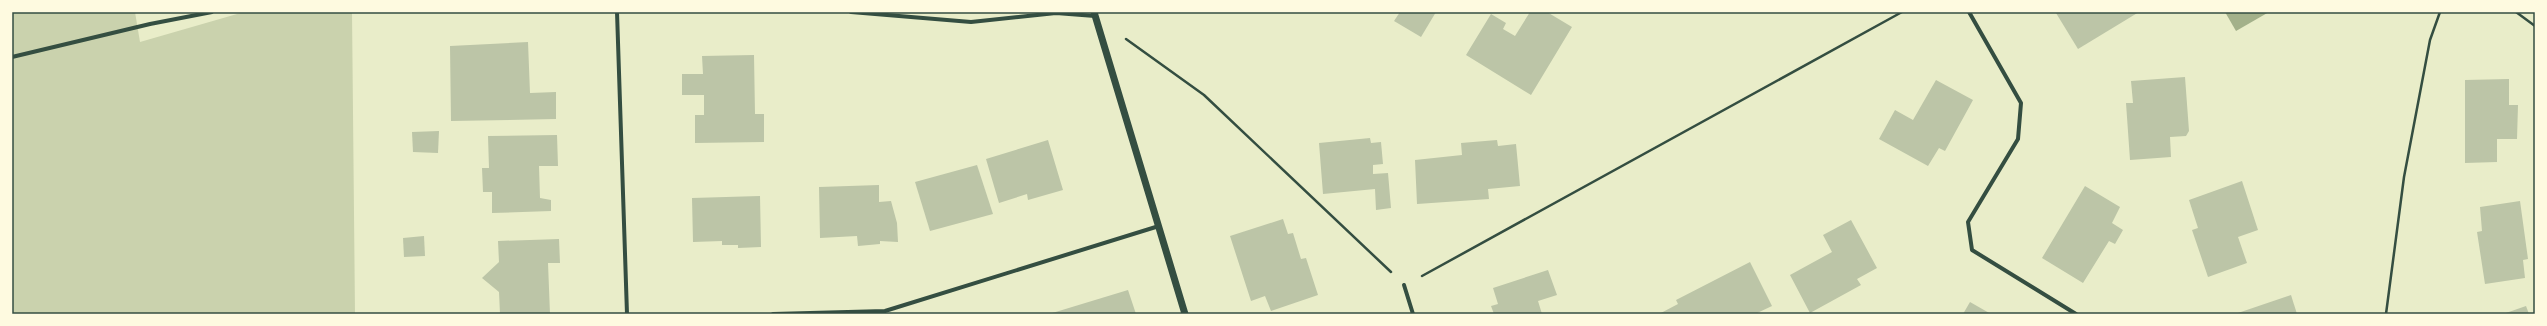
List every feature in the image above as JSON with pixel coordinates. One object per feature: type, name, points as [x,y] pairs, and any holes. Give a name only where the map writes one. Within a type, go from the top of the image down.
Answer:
[{"type":"street","points":[[12,57],[150,24],[212,12]]},
{"type":"street","points":[[617,12],[627,314]]},
{"type":"street","points":[[851,12],[971,22],[1056,13],[1095,14],[1185,314]]},
{"type":"street","points":[[1969,12],[2021,103],[2018,139],[1968,222],[1972,250],[2076,314]]},
{"type":"street","points":[[773,314],[885,311],[1159,226]]},
{"type":"street","points":[[1404,285],[1413,314]]},
{"type":"path","points":[[1095,14],[1204,95],[1404,285],[1902,12]]},
{"type":"path","points":[[2386,314],[2404,177],[2430,40],[2440,12]]},
{"type":"path","points":[[2516,12],[2535,26]]},
{"type":"shaded area","points":[[12,12],[135,12],[140,42],[244,12],[352,12],[355,314],[12,314]]},
{"type":"shaded area","points":[[2225,12],[2269,12],[2236,31]]},
{"type":"building","points":[[1400,12],[1436,12],[1421,37],[1394,21]]},
{"type":"building","points":[[1530,12],[1547,12],[1572,27],[1531,95],[1466,55],[1491,14],[1506,23],[1503,29],[1515,36]]},
{"type":"building","points":[[2139,12],[2078,49],[2056,13]]},
{"type":"building","points":[[528,42],[530,93],[556,92],[556,119],[451,121],[450,46]]},
{"type":"building","points":[[754,55],[755,114],[764,114],[764,142],[695,143],[695,115],[704,115],[704,95],[682,95],[682,74],[703,74],[702,56]]},
{"type":"building","points":[[2185,77],[2189,131],[2186,136],[2170,137],[2171,157],[2130,160],[2126,103],[2133,103],[2131,81]]},
{"type":"building","points":[[2509,79],[2509,105],[2518,105],[2517,139],[2497,139],[2497,162],[2465,163],[2465,80]]},
{"type":"building","points":[[1936,80],[1973,100],[1945,151],[1939,148],[1928,166],[1879,139],[1895,110],[1913,120]]},
{"type":"building","points":[[439,131],[438,153],[413,152],[412,132]]},
{"type":"building","points":[[557,135],[558,166],[539,166],[540,198],[551,200],[551,211],[492,213],[492,192],[483,192],[482,168],[489,168],[488,136]]},
{"type":"building","points":[[1370,138],[1371,143],[1381,142],[1383,164],[1373,165],[1373,174],[1388,173],[1391,208],[1376,210],[1375,189],[1323,194],[1319,143]]},
{"type":"building","points":[[1048,140],[1063,190],[1028,200],[1027,194],[999,203],[986,159]]},
{"type":"building","points":[[1497,140],[1498,146],[1516,144],[1520,186],[1488,189],[1489,199],[1417,204],[1415,160],[1462,155],[1461,143]]},
{"type":"building","points":[[977,165],[993,214],[930,231],[915,182]]},
{"type":"building","points":[[2242,181],[2258,230],[2238,237],[2247,263],[2208,277],[2192,230],[2198,228],[2189,200]]},
{"type":"building","points":[[879,185],[879,202],[891,201],[897,223],[898,242],[880,241],[880,244],[858,246],[857,236],[820,238],[819,187]]},
{"type":"building","points":[[2085,186],[2120,207],[2112,223],[2123,230],[2115,244],[2109,241],[2083,283],[2042,258]]},
{"type":"building","points":[[760,196],[761,247],[738,248],[738,245],[722,245],[722,241],[693,242],[692,198]]},
{"type":"building","points":[[2520,201],[2528,259],[2523,260],[2525,278],[2485,284],[2477,232],[2482,231],[2480,207]]},
{"type":"building","points":[[1283,219],[1288,234],[1293,233],[1301,259],[1306,258],[1318,295],[1271,311],[1265,296],[1251,301],[1230,236]]},
{"type":"building","points":[[1851,220],[1877,268],[1857,279],[1861,285],[1810,313],[1790,275],[1832,252],[1823,235]]},
{"type":"building","points":[[424,236],[425,256],[404,257],[403,238]]},
{"type":"building","points":[[559,239],[560,263],[548,263],[550,314],[500,314],[499,292],[482,278],[499,262],[498,241]]},
{"type":"building","points":[[1750,262],[1772,306],[1755,314],[1659,314],[1678,304],[1676,300]]},
{"type":"building","points":[[1548,270],[1557,295],[1538,301],[1542,314],[1494,314],[1491,306],[1498,304],[1493,288]]},
{"type":"building","points":[[1128,290],[1136,314],[1049,314]]},
{"type":"building","points":[[2291,295],[2297,314],[2235,314]]},
{"type":"building","points":[[1970,302],[1991,314],[1963,314]]},
{"type":"building","points":[[2526,306],[2529,314],[2503,314]]}]
